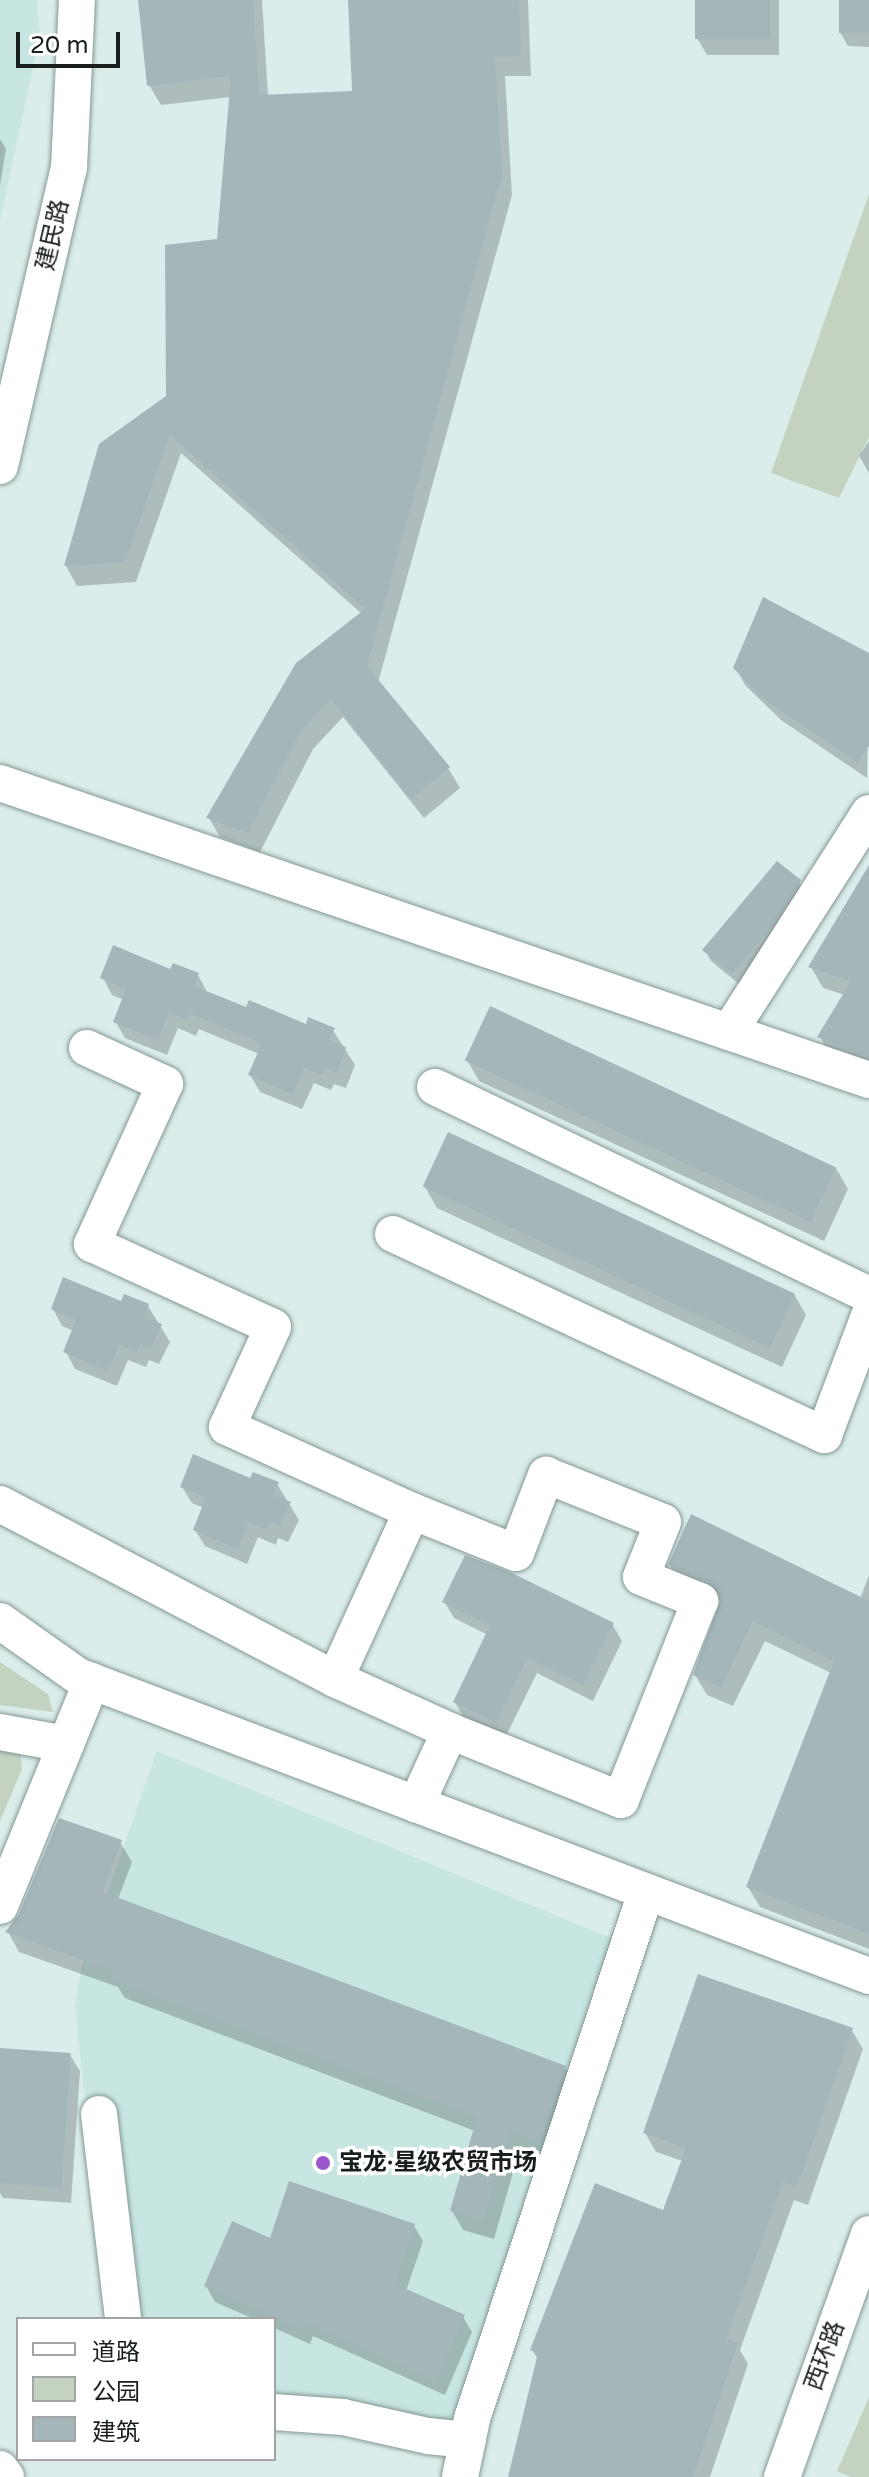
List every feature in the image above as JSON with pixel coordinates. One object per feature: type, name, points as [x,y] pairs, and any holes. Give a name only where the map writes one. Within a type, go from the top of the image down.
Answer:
[{"type":"street","name":"建民路","points":[[0,466],[6,415],[69,168],[77,0]]},
{"type":"street","points":[[0,783],[869,1080]]},
{"type":"street","points":[[729,1032],[869,813]]},
{"type":"street","points":[[0,1504],[335,1679],[450,1731],[621,1800],[700,1601],[641,1577],[663,1522],[546,1475],[516,1553],[412,1511],[227,1427],[273,1327],[92,1244],[165,1084],[87,1048]]},
{"type":"street","points":[[435,1087],[869,1295]]},
{"type":"street","points":[[393,1234],[824,1435],[869,1316]]},
{"type":"street","points":[[335,1679],[412,1511]]},
{"type":"street","points":[[0,1621],[78,1676],[869,1976]]},
{"type":"street","points":[[0,1906],[92,1681]]},
{"type":"street","points":[[416,1805],[450,1731]]},
{"type":"street","points":[[0,1732],[66,1744]]},
{"type":"street","points":[[460,2477],[468,2440],[646,1892]]},
{"type":"street","points":[[99,2114],[123,2317]]},
{"type":"street","name":"西环路","points":[[782,2477],[869,2234]]},
{"type":"street","points":[[276,2412],[343,2417],[428,2436],[468,2440]]},
{"type":"street","points":[[0,2469],[6,2477]]},
{"type":"shaded area","points":[[0,0],[37,0],[40,35],[0,220]]},
{"type":"shaded area","name":"宝龙·星级农贸市场","points":[[157,1751],[625,1944],[466,2437],[276,2424],[276,2317],[108,2317],[75,2007],[81,1968]]},
{"type":"green space","points":[[869,194],[869,437],[839,498],[771,473]]},
{"type":"green space","points":[[0,1662],[48,1694],[53,1712],[0,1705]]},
{"type":"green space","points":[[0,1746],[20,1750],[22,1769],[0,1821]]},
{"type":"green space","points":[[869,2397],[869,2477],[851,2477],[837,2471]]},
{"type":"building","points":[[138,0],[253,0],[259,95],[352,91],[348,0],[519,0],[521,56],[495,57],[502,174],[367,666],[450,767],[411,799],[331,699],[302,729],[248,833],[206,818],[296,663],[365,609],[170,435],[125,562],[64,566],[99,444],[166,396],[165,245],[217,239],[231,76],[147,86]]},
{"type":"building","points":[[695,0],[770,0],[770,39],[695,39]]},
{"type":"building","points":[[839,0],[869,0],[869,33],[839,33]]},
{"type":"building","points":[[763,597],[869,653],[869,746],[857,762],[769,703],[733,668]]},
{"type":"building","points":[[777,861],[801,880],[772,926],[732,974],[702,950]]},
{"type":"building","points":[[869,865],[869,1057],[817,1037],[851,981],[808,967]]},
{"type":"building","points":[[113,945],[170,969],[173,963],[199,973],[194,986],[246,1007],[249,1000],[306,1024],[308,1017],[335,1028],[329,1040],[346,1047],[337,1073],[325,1068],[322,1075],[304,1068],[293,1094],[248,1075],[262,1043],[189,1013],[187,1020],[169,1013],[158,1040],[113,1022],[126,989],[100,978]]},
{"type":"building","points":[[490,1006],[836,1167],[811,1222],[465,1060]]},
{"type":"building","points":[[448,1132],[795,1294],[770,1348],[423,1186]]},
{"type":"building","points":[[63,1277],[121,1301],[124,1294],[149,1304],[144,1317],[162,1324],[150,1349],[140,1345],[137,1352],[119,1345],[108,1371],[63,1352],[76,1320],[51,1309]]},
{"type":"building","points":[[193,1454],[250,1478],[253,1472],[279,1482],[274,1495],[291,1502],[279,1526],[269,1522],[266,1529],[248,1522],[238,1549],[193,1530],[206,1497],[180,1487]]},
{"type":"building","points":[[691,1514],[869,1601],[869,1934],[746,1887],[834,1661],[753,1621],[721,1687],[693,1675],[721,1599],[709,1582],[668,1565]]},
{"type":"building","points":[[465,1555],[512,1573],[614,1623],[583,1685],[528,1658],[496,1723],[453,1702],[490,1625],[442,1602]]},
{"type":"building","points":[[59,1818],[122,1840],[103,1892],[566,2066],[541,2142],[510,2130],[483,2220],[450,2211],[477,2117],[111,1979],[114,1971],[5,1932],[19,1914]]},
{"type":"building","points":[[698,1974],[853,2028],[797,2187],[783,2182],[726,2339],[738,2343],[693,2477],[508,2477],[538,2353],[530,2350],[595,2183],[663,2210],[686,2148],[643,2133]]},
{"type":"building","points":[[0,2048],[71,2053],[61,2188],[0,2183]]},
{"type":"building","points":[[289,2181],[415,2224],[395,2284],[465,2315],[436,2381],[305,2322],[301,2329],[204,2286],[232,2221],[270,2238]]},
{"type":"place","name":"宝龙·星级农贸市场","points":[[323,2163]]}]
